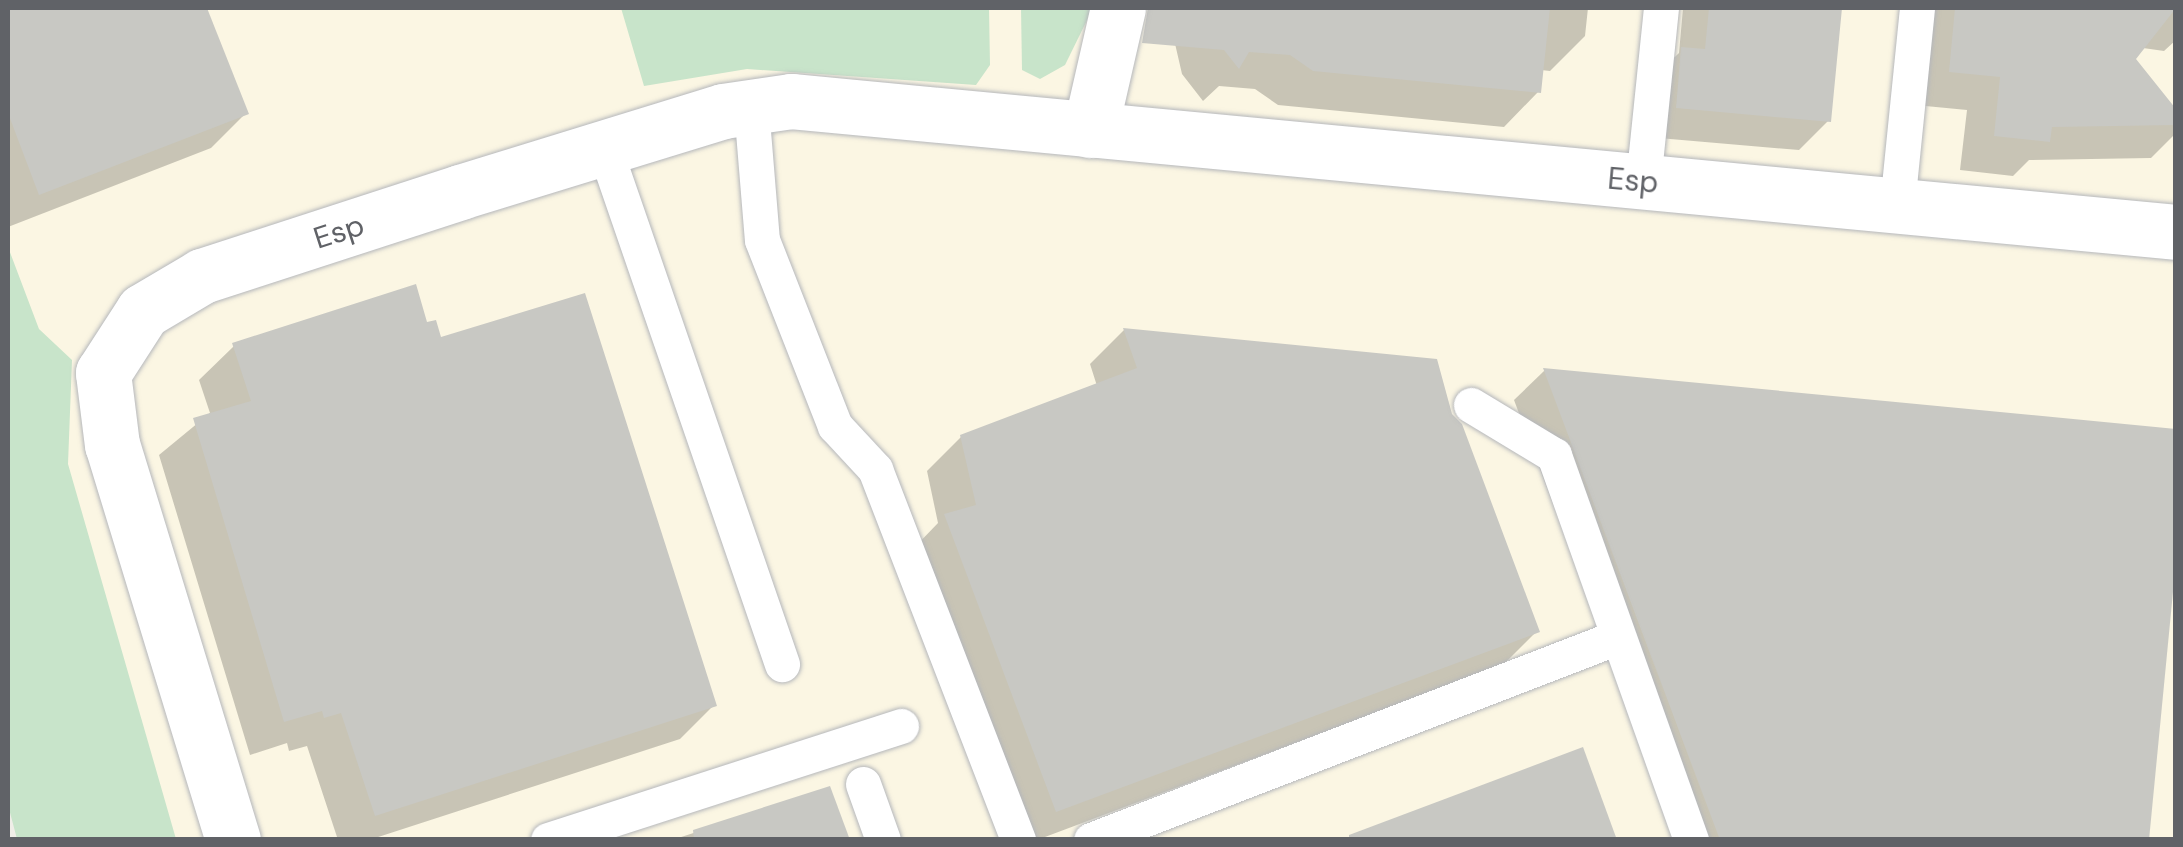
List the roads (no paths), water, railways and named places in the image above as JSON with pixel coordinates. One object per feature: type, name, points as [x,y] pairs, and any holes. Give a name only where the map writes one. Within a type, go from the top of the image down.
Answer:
[{"type":"street","points":[[1090,130],[1118,8]]},
{"type":"street","name":"Esp","points":[[233,840],[112,445],[103,372],[143,311],[202,276],[604,147],[791,100],[2176,232]]},
{"type":"lane","points":[[1643,182],[1661,8]]},
{"type":"lane","points":[[1897,206],[1917,8]]},
{"type":"lane","points":[[751,107],[762,240],[836,426],[875,469],[1018,840]]},
{"type":"lane","points":[[604,147],[782,664]]},
{"type":"lane","points":[[1471,404],[1554,455],[1615,638],[1690,840]]},
{"type":"lane","points":[[1091,840],[1615,638]]},
{"type":"lane","points":[[548,840],[902,726]]},
{"type":"lane","points":[[863,784],[883,840]]}]
